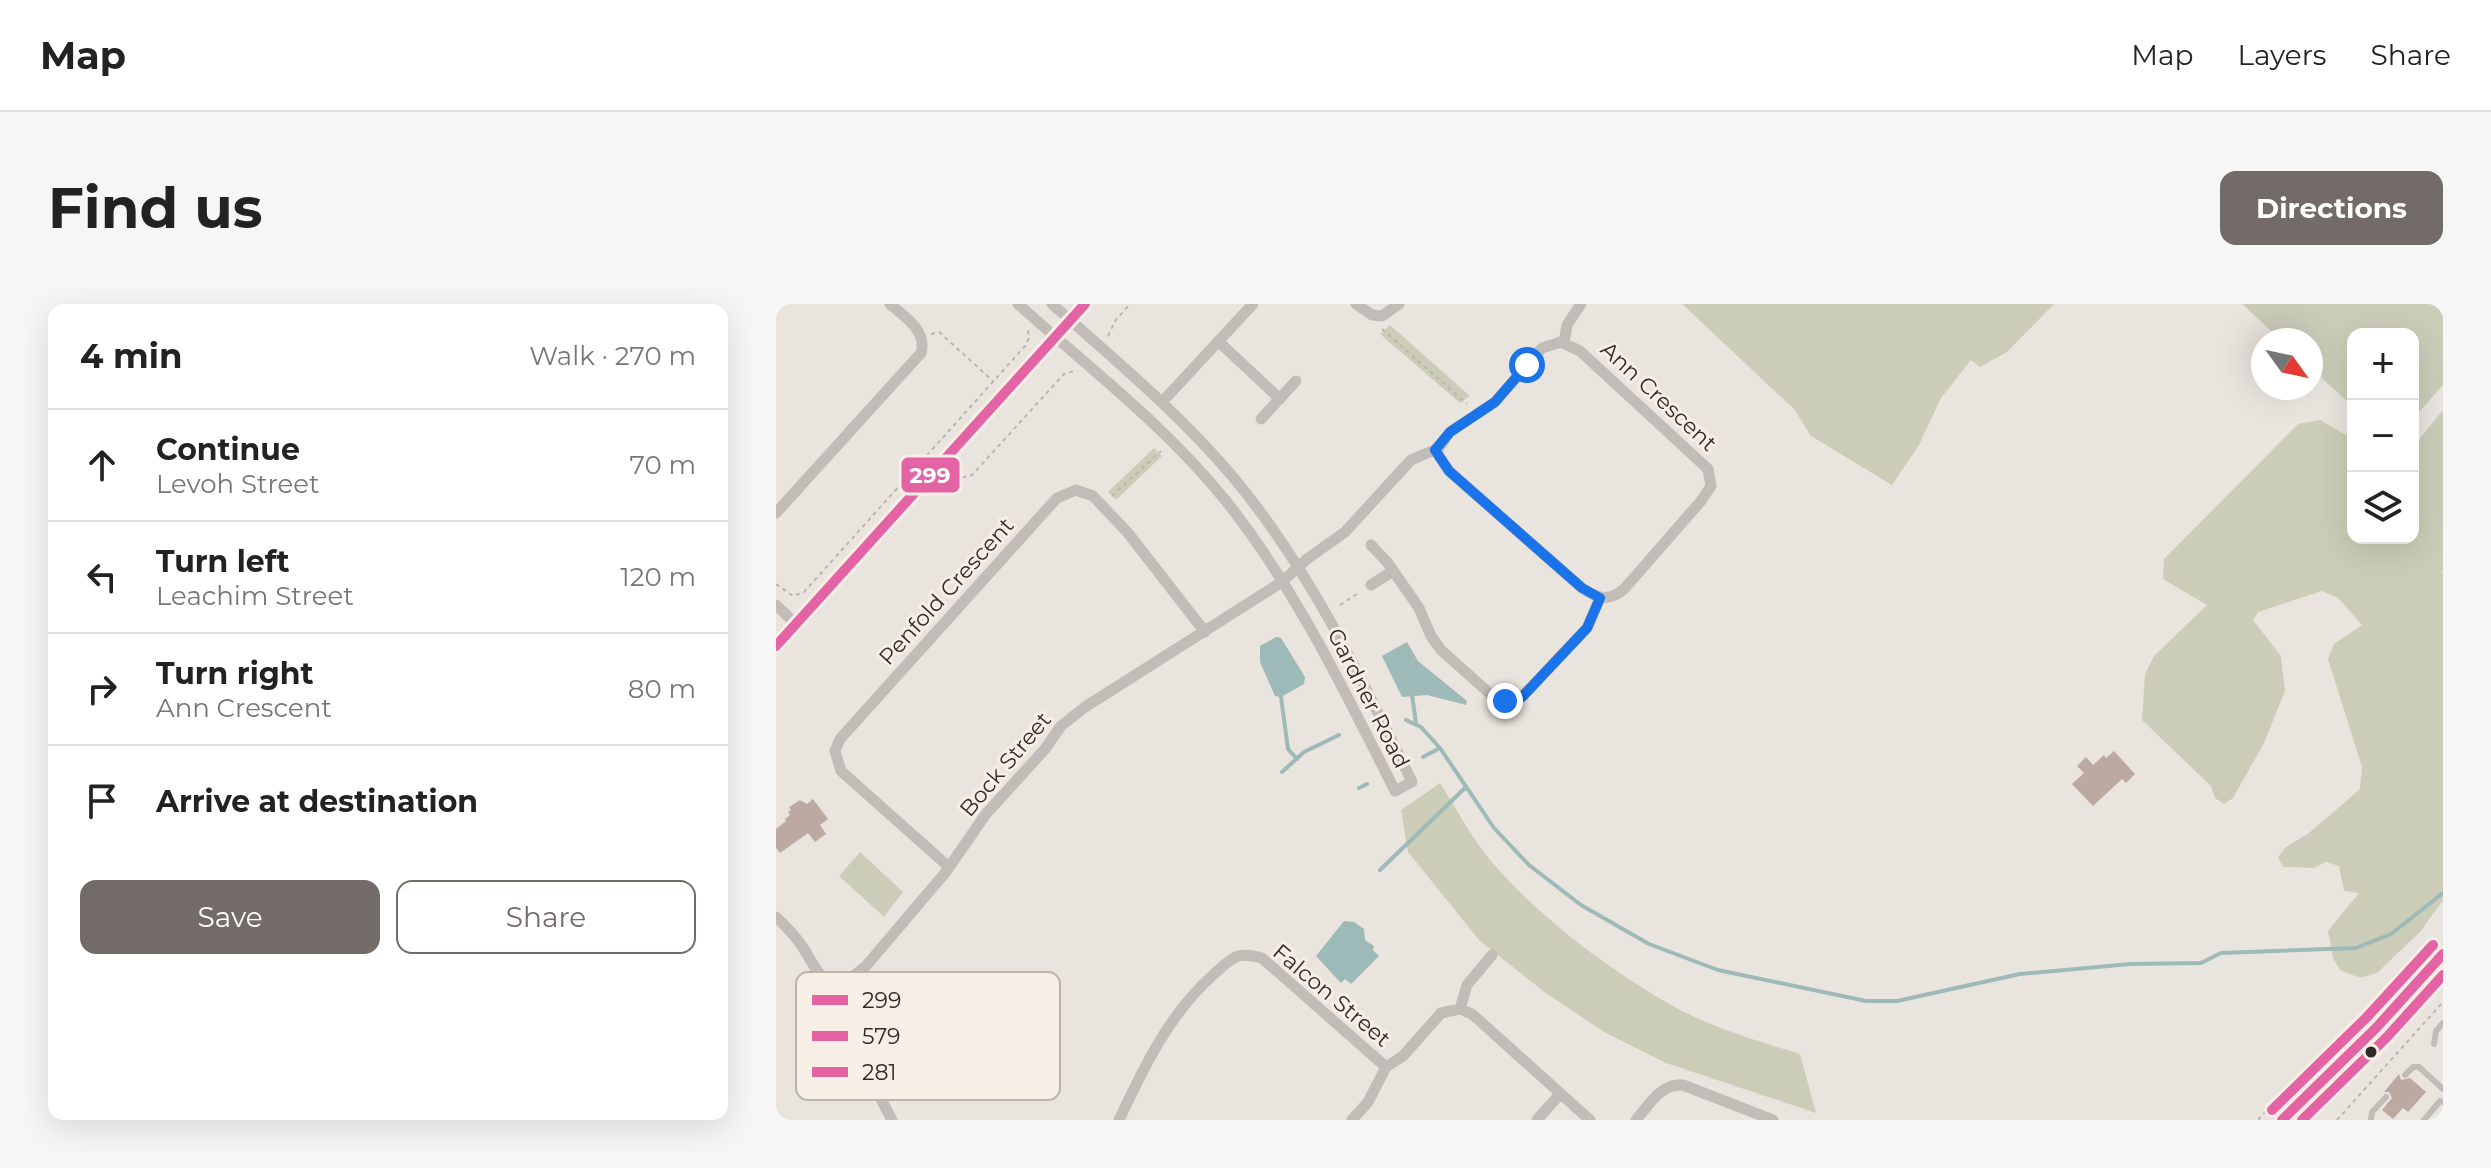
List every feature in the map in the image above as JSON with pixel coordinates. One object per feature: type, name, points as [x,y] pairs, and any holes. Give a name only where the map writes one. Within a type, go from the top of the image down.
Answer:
[{"type":"main road","points":[[2282,1120],[2377,1027],[2443,954]]},
{"type":"street","points":[[776,513],[921,353],[924,342],[920,331],[890,304]]},
{"type":"street","name":"Gardner Road","points":[[1018,304],[1085,361],[1196,466],[1228,503],[1321,646],[1395,791],[1412,782],[1365,684],[1298,567],[1234,478],[1163,401],[1052,304]]},
{"type":"street","points":[[776,646],[1085,304]]},
{"type":"street","points":[[1163,401],[1253,304]]},
{"type":"street","points":[[1356,304],[1372,315],[1382,316],[1399,304]]},
{"type":"street","points":[[1564,343],[1567,325],[1581,304]]},
{"type":"street","points":[[1218,341],[1280,399]]},
{"type":"street","name":"Bock Street","points":[[858,972],[949,867],[986,814],[1045,749],[1061,726],[1085,707],[1282,582],[1345,532],[1411,460],[1435,450],[1450,432],[1495,402],[1542,348],[1564,343]]},
{"type":"street","name":"Ann Crescent","points":[[1564,343],[1580,351],[1708,469],[1711,477],[1711,486],[1701,501],[1625,588],[1611,598],[1600,598]]},
{"type":"street","points":[[1261,419],[1296,381]]},
{"type":"street","points":[[1371,545],[1419,608],[1441,650],[1490,695],[1505,701],[1522,697],[1587,628],[1600,598],[1582,588],[1449,471],[1435,450]]},
{"type":"street","name":"Penfold Crescent","points":[[949,867],[841,771],[835,751],[840,739],[1057,498],[1076,490],[1098,501]]},
{"type":"street","points":[[1098,501],[1156,567],[1205,632]]},
{"type":"street","points":[[1371,585],[1393,571]]},
{"type":"street","points":[[776,605],[796,624]]},
{"type":"street","points":[[776,917],[795,937],[816,972]]},
{"type":"street","points":[[1460,1009],[1467,985],[1492,955]]},
{"type":"street","name":"Falcon Street","points":[[1119,1120],[1153,1052],[1188,999],[1236,956],[1262,958],[1386,1067]]},
{"type":"street","points":[[1352,1120],[1368,1102],[1386,1067],[1403,1056],[1441,1013],[1460,1009],[1472,1014],[1590,1120]]},
{"type":"street","points":[[1636,1120],[1665,1088],[1673,1084],[1683,1085],[1773,1120]]},
{"type":"street","points":[[1537,1120],[1560,1094]]},
{"type":"street","points":[[882,1100],[892,1120]]},
{"type":"lane","points":[[2434,1044],[2441,1028]]},
{"type":"lane","points":[[2405,1075],[2413,1067],[2419,1067],[2443,1089]]},
{"type":"lane","points":[[2370,1117],[2386,1097]]},
{"type":"lane","points":[[2424,1120],[2440,1101],[2443,1102]]},
{"type":"path","points":[[1099,345],[1130,304]]},
{"type":"path","points":[[776,584],[793,596],[804,592],[1026,345],[1029,332],[1025,326]]},
{"type":"path","points":[[1374,327],[1382,329],[1468,405]]},
{"type":"path","points":[[922,337],[939,332],[994,382]]},
{"type":"path","points":[[935,470],[961,478],[972,475],[1059,379],[1064,374],[1075,373],[1085,361]]},
{"type":"path","points":[[1098,501],[1112,496],[1161,451]]},
{"type":"path","points":[[1340,605],[1371,585]]},
{"type":"path","points":[[2337,1120],[2443,1002]]},
{"type":"path","points":[[2258,1120],[2268,1109]]},
{"type":"green space","points":[[1682,304],[2054,304],[2007,352],[1980,367],[1971,360],[1941,398],[1919,445],[1892,485],[1811,436],[1794,409]]},
{"type":"green space","points":[[2242,304],[2443,304],[2443,385],[2419,411],[2419,328],[2347,328],[2347,401],[2323,379],[2323,328],[2268,328]]},
{"type":"green space","points":[[1390,325],[1470,396],[1460,403],[1380,334]]},
{"type":"green space","points":[[2443,410],[2443,900],[2420,932],[2377,973],[2360,978],[2340,970],[2333,958],[2328,931],[2359,893],[2344,891],[2339,866],[2326,862],[2314,868],[2283,867],[2278,857],[2286,847],[2309,833],[2360,789],[2362,767],[2328,659],[2334,644],[2362,625],[2338,598],[2322,591],[2258,612],[2253,620],[2281,656],[2285,691],[2264,743],[2233,798],[2224,804],[2215,798],[2211,786],[2142,720],[2145,674],[2154,656],[2207,605],[2163,579],[2164,559],[2298,424],[2320,420],[2347,436],[2347,544],[2419,544],[2419,440]]},
{"type":"green space","points":[[1154,448],[1162,456],[1116,500],[1108,492]]},
{"type":"green space","points":[[1440,783],[1490,860],[1529,900],[1594,955],[1640,987],[1696,1018],[1800,1054],[1816,1113],[1666,1063],[1604,1032],[1543,991],[1479,940],[1408,852],[1401,810]]},
{"type":"green space","points":[[860,852],[903,892],[884,917],[839,876]]},
{"type":"water","points":[[1276,637],[1281,638],[1305,677],[1304,684],[1281,697],[1275,696],[1260,662],[1260,646]]},
{"type":"water","points":[[1407,642],[1418,661],[1467,701],[1466,705],[1427,695],[1402,697],[1382,656]]},
{"type":"water","points":[[1344,921],[1354,922],[1364,929],[1365,940],[1374,946],[1373,950],[1379,956],[1351,984],[1345,979],[1341,983],[1316,956]]},
{"type":"building","points":[[2114,751],[2135,774],[2126,783],[2122,779],[2093,806],[2072,784],[2084,773],[2077,766],[2086,757],[2093,765]]},
{"type":"building","points":[[813,799],[828,819],[820,825],[826,834],[815,842],[808,833],[780,853],[776,848],[776,829],[790,815],[789,807],[800,800],[807,804]]},
{"type":"building","points":[[2399,1074],[2401,1080],[2410,1078],[2426,1092],[2408,1112],[2403,1108],[2393,1119],[2382,1110],[2392,1098],[2389,1092],[2384,1092]]},
{"type":"waterway","points":[[1412,695],[1416,723]]},
{"type":"waterway","points":[[1281,697],[1288,749],[1297,759]]},
{"type":"waterway","points":[[1406,720],[1421,727],[1440,748],[1494,828],[1529,865],[1581,905],[1649,944],[1718,970],[1866,1001],[1897,1001],[2020,974],[2130,964],[2201,963],[2221,953],[2356,948],[2391,934],[2443,893]]},
{"type":"waterway","points":[[1282,772],[1304,752],[1339,735]]},
{"type":"waterway","points":[[1423,757],[1440,748]]},
{"type":"waterway","points":[[1359,788],[1367,784]]},
{"type":"waterway","points":[[1380,870],[1465,788]]},
{"type":"transit line","name":"299","points":[[776,646],[1085,304]]},
{"type":"transit line","name":"281","points":[[2272,1110],[2367,1017],[2433,945]]},
{"type":"transit line","name":"299","points":[[2282,1120],[2377,1027],[2443,954]]},
{"type":"transit line","name":"579","points":[[2302,1120],[2387,1037],[2443,975]]},
{"type":"route","points":[[1505,701],[1522,697],[1587,628],[1600,598],[1582,588],[1449,471],[1435,450],[1450,432],[1495,402],[1527,365]]}]
